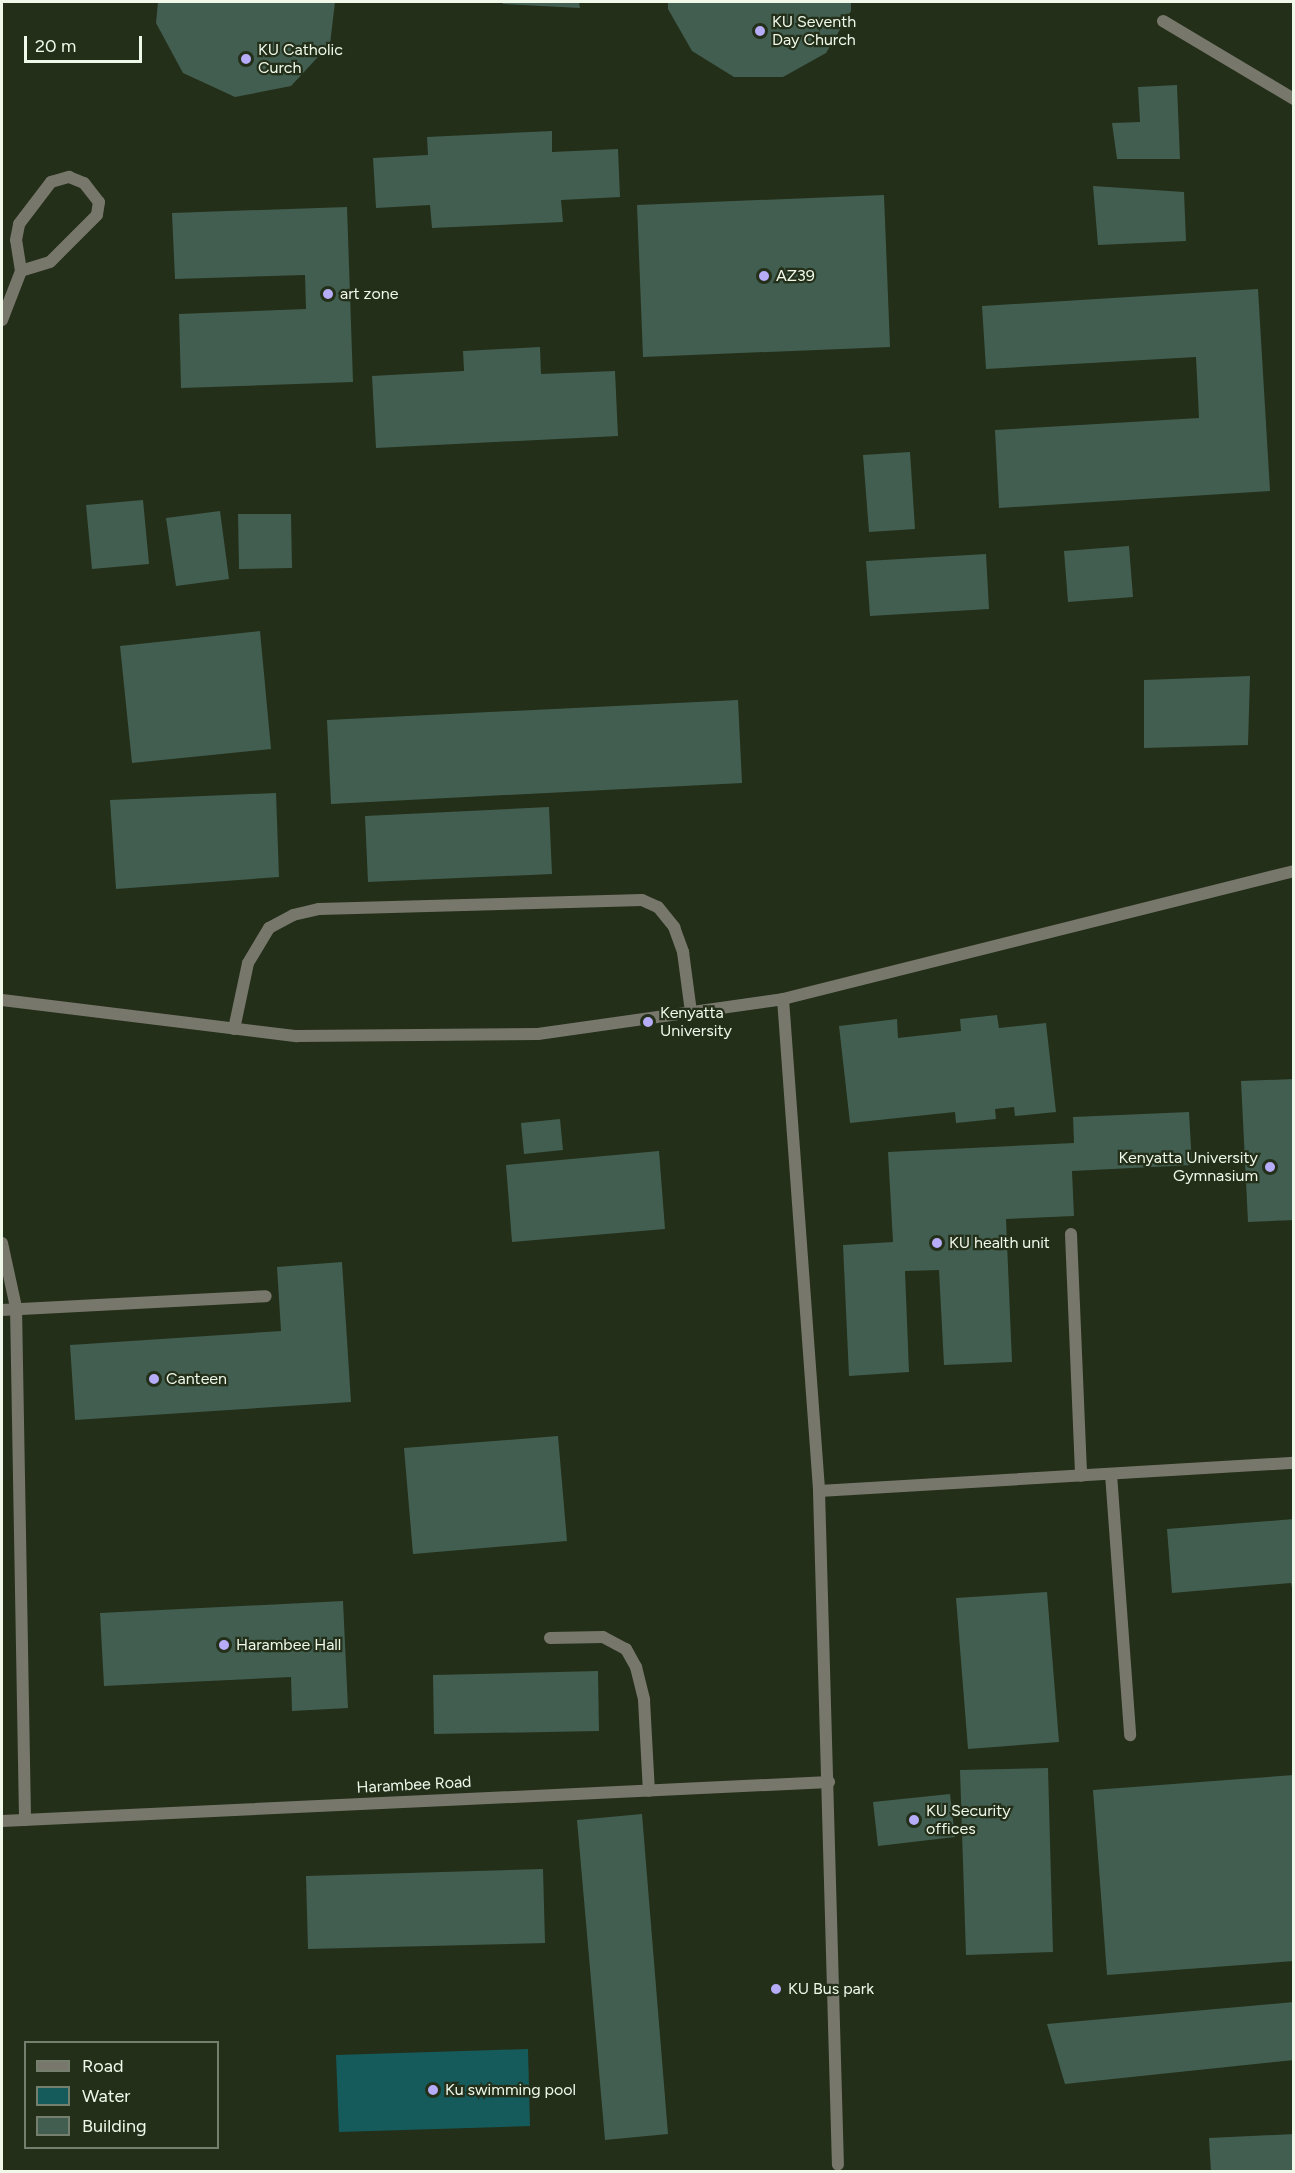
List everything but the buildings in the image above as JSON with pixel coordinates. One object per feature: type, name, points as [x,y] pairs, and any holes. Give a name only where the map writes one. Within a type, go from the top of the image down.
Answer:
[{"type":"street","points":[[1164,21],[1293,99]]},
{"type":"street","points":[[2,320],[21,271],[16,240],[19,224],[51,182],[69,177],[84,183],[99,202],[97,215],[50,262],[21,271]]},
{"type":"street","points":[[2,1000],[234,1029],[332,1037],[538,1034],[783,999],[1293,871]]},
{"type":"street","points":[[234,1029],[248,963],[269,928],[293,915],[331,909],[642,900],[658,907],[674,927],[683,952],[691,1012]]},
{"type":"street","points":[[783,999],[819,1491],[838,2165]]},
{"type":"street","points":[[1071,1234],[1081,1476]]},
{"type":"street","points":[[2,1243],[16,1307],[25,1820]]},
{"type":"street","points":[[2,1310],[16,1307],[266,1296]]},
{"type":"street","points":[[819,1491],[1293,1463]]},
{"type":"street","points":[[1111,1474],[1130,1735]]},
{"type":"street","points":[[549,1638],[603,1637],[626,1649],[636,1667],[644,1700],[649,1791]]},
{"type":"street","name":"Harambee Road","points":[[2,1821],[829,1782]]},
{"type":"water","name":"Ku swimming pool","points":[[528,2049],[530,2126],[339,2132],[336,2055]]},
{"type":"place","name":"KU Seventh Day Church","points":[[760,31]]},
{"type":"place","name":"KU Catholic Curch","points":[[246,59]]},
{"type":"place","name":"AZ39","points":[[764,276]]},
{"type":"place","name":"art zone","points":[[328,294]]},
{"type":"place","name":"Kenyatta University","points":[[648,1022]]},
{"type":"place","name":"Kenyatta University Gymnasium","points":[[1270,1167]]},
{"type":"place","name":"KU health unit","points":[[937,1243]]},
{"type":"place","name":"Canteen","points":[[154,1379]]},
{"type":"place","name":"Harambee Hall","points":[[224,1645]]},
{"type":"place","name":"KU Security offices","points":[[914,1820]]},
{"type":"place","name":"KU Bus park","points":[[776,1989]]},
{"type":"place","name":"Ku swimming pool","points":[[433,2090]]}]
